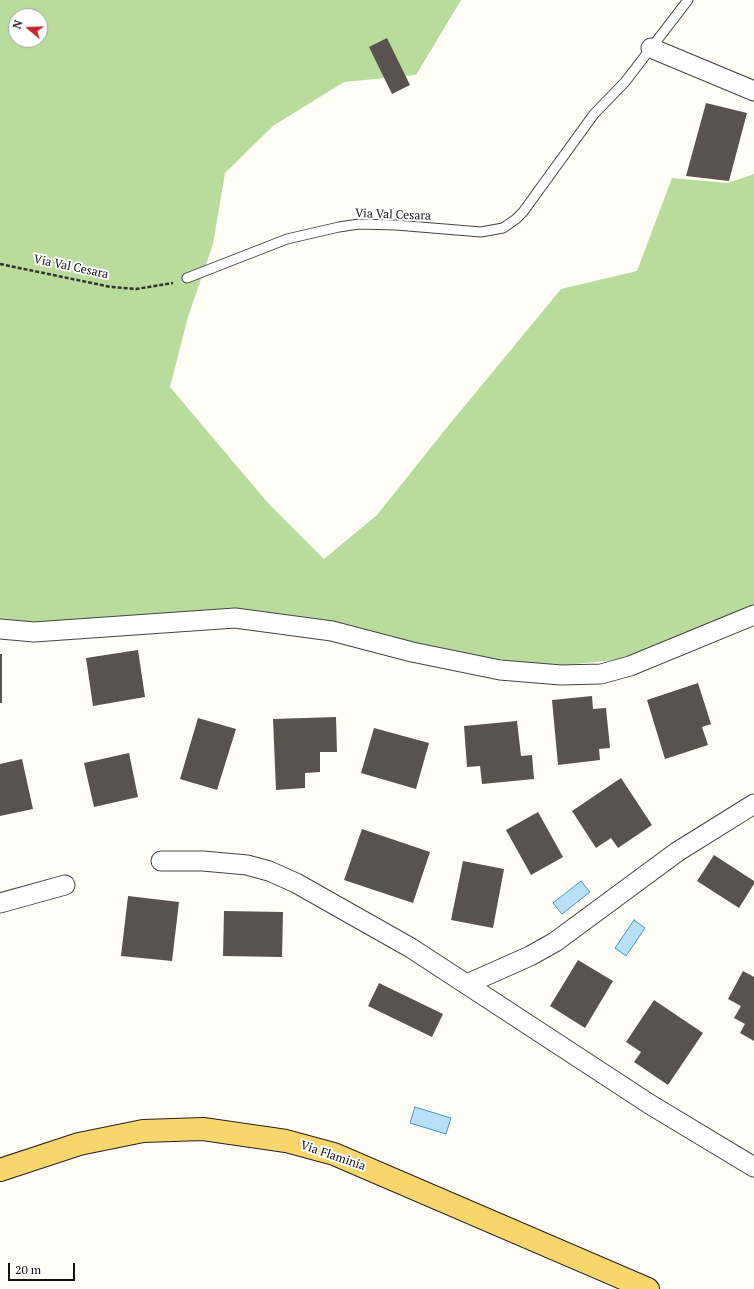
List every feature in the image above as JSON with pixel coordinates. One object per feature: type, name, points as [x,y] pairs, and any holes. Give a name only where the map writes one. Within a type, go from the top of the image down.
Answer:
[{"type":"main road","name":"Via Flaminia","points":[[0,1170],[79,1144],[143,1131],[203,1129],[286,1141],[334,1154],[648,1289]]},
{"type":"street","points":[[651,48],[754,91]]},
{"type":"street","points":[[0,629],[34,632],[235,618],[332,631],[412,652],[500,670],[561,675],[601,674],[630,666],[754,615]]},
{"type":"street","points":[[467,984],[530,956],[555,942],[677,852],[754,804]]},
{"type":"street","points":[[161,861],[222,862],[248,865],[296,883],[380,930],[467,984],[651,1105],[754,1166]]},
{"type":"street","points":[[0,903],[65,885]]},
{"type":"lane","name":"Via Val Cesara","points":[[186,278],[287,239],[339,227],[359,224],[396,224],[481,232],[503,228],[523,212],[594,114],[625,82],[688,0]]},
{"type":"path","name":"Via Val Cesara","points":[[0,264],[99,286],[125,288],[148,288],[186,278]]},
{"type":"green space","points":[[0,0],[461,0],[416,75],[344,82],[273,126],[225,173],[213,244],[188,317],[170,387],[268,503],[324,559],[377,515],[561,289],[637,271],[672,178],[728,183],[754,174],[754,622],[660,645],[616,660],[565,665],[494,664],[288,618],[231,608],[20,626],[0,624]]},
{"type":"water","points":[[581,881],[590,892],[562,914],[553,903]]},
{"type":"water","points":[[634,920],[645,928],[626,956],[615,948]]},
{"type":"water","points":[[415,1107],[451,1118],[446,1134],[410,1123]]},
{"type":"building","points":[[387,38],[410,85],[392,94],[369,47]]},
{"type":"building","points":[[706,103],[747,113],[729,181],[686,176]]},
{"type":"building","points":[[138,650],[145,697],[93,706],[86,658]]},
{"type":"building","points":[[0,654],[2,654],[2,703],[0,703]]},
{"type":"building","points":[[698,683],[711,724],[702,727],[708,745],[665,759],[647,700]]},
{"type":"building","points":[[592,696],[593,709],[606,708],[610,748],[599,749],[600,760],[558,765],[552,700]]},
{"type":"building","points":[[336,717],[337,752],[320,752],[320,772],[305,773],[305,788],[276,790],[273,719]]},
{"type":"building","points":[[198,718],[236,729],[217,790],[180,779]]},
{"type":"building","points":[[517,721],[521,756],[532,755],[534,779],[482,784],[480,766],[467,767],[464,726]]},
{"type":"building","points":[[374,728],[429,743],[416,789],[361,773]]},
{"type":"building","points":[[129,753],[138,797],[94,807],[84,763]]},
{"type":"building","points":[[22,759],[33,809],[0,816],[0,764]]},
{"type":"building","points":[[621,778],[652,825],[618,848],[611,838],[596,848],[572,811]]},
{"type":"building","points":[[538,812],[563,857],[531,875],[506,830]]},
{"type":"building","points":[[362,829],[430,852],[413,903],[344,880]]},
{"type":"building","points":[[714,855],[754,881],[754,884],[739,908],[697,881]]},
{"type":"building","points":[[463,861],[504,869],[493,928],[451,920]]},
{"type":"building","points":[[128,896],[179,902],[172,961],[121,956]]},
{"type":"building","points":[[224,911],[283,912],[282,957],[223,956]]},
{"type":"building","points":[[578,960],[613,981],[585,1028],[550,1006]]},
{"type":"building","points":[[743,971],[754,977],[754,1041],[740,1033],[745,1024],[734,1018],[741,1006],[728,999]]},
{"type":"building","points":[[379,983],[443,1014],[432,1037],[368,1006]]},
{"type":"building","points":[[654,1000],[703,1033],[668,1085],[634,1062],[641,1052],[626,1042]]}]
